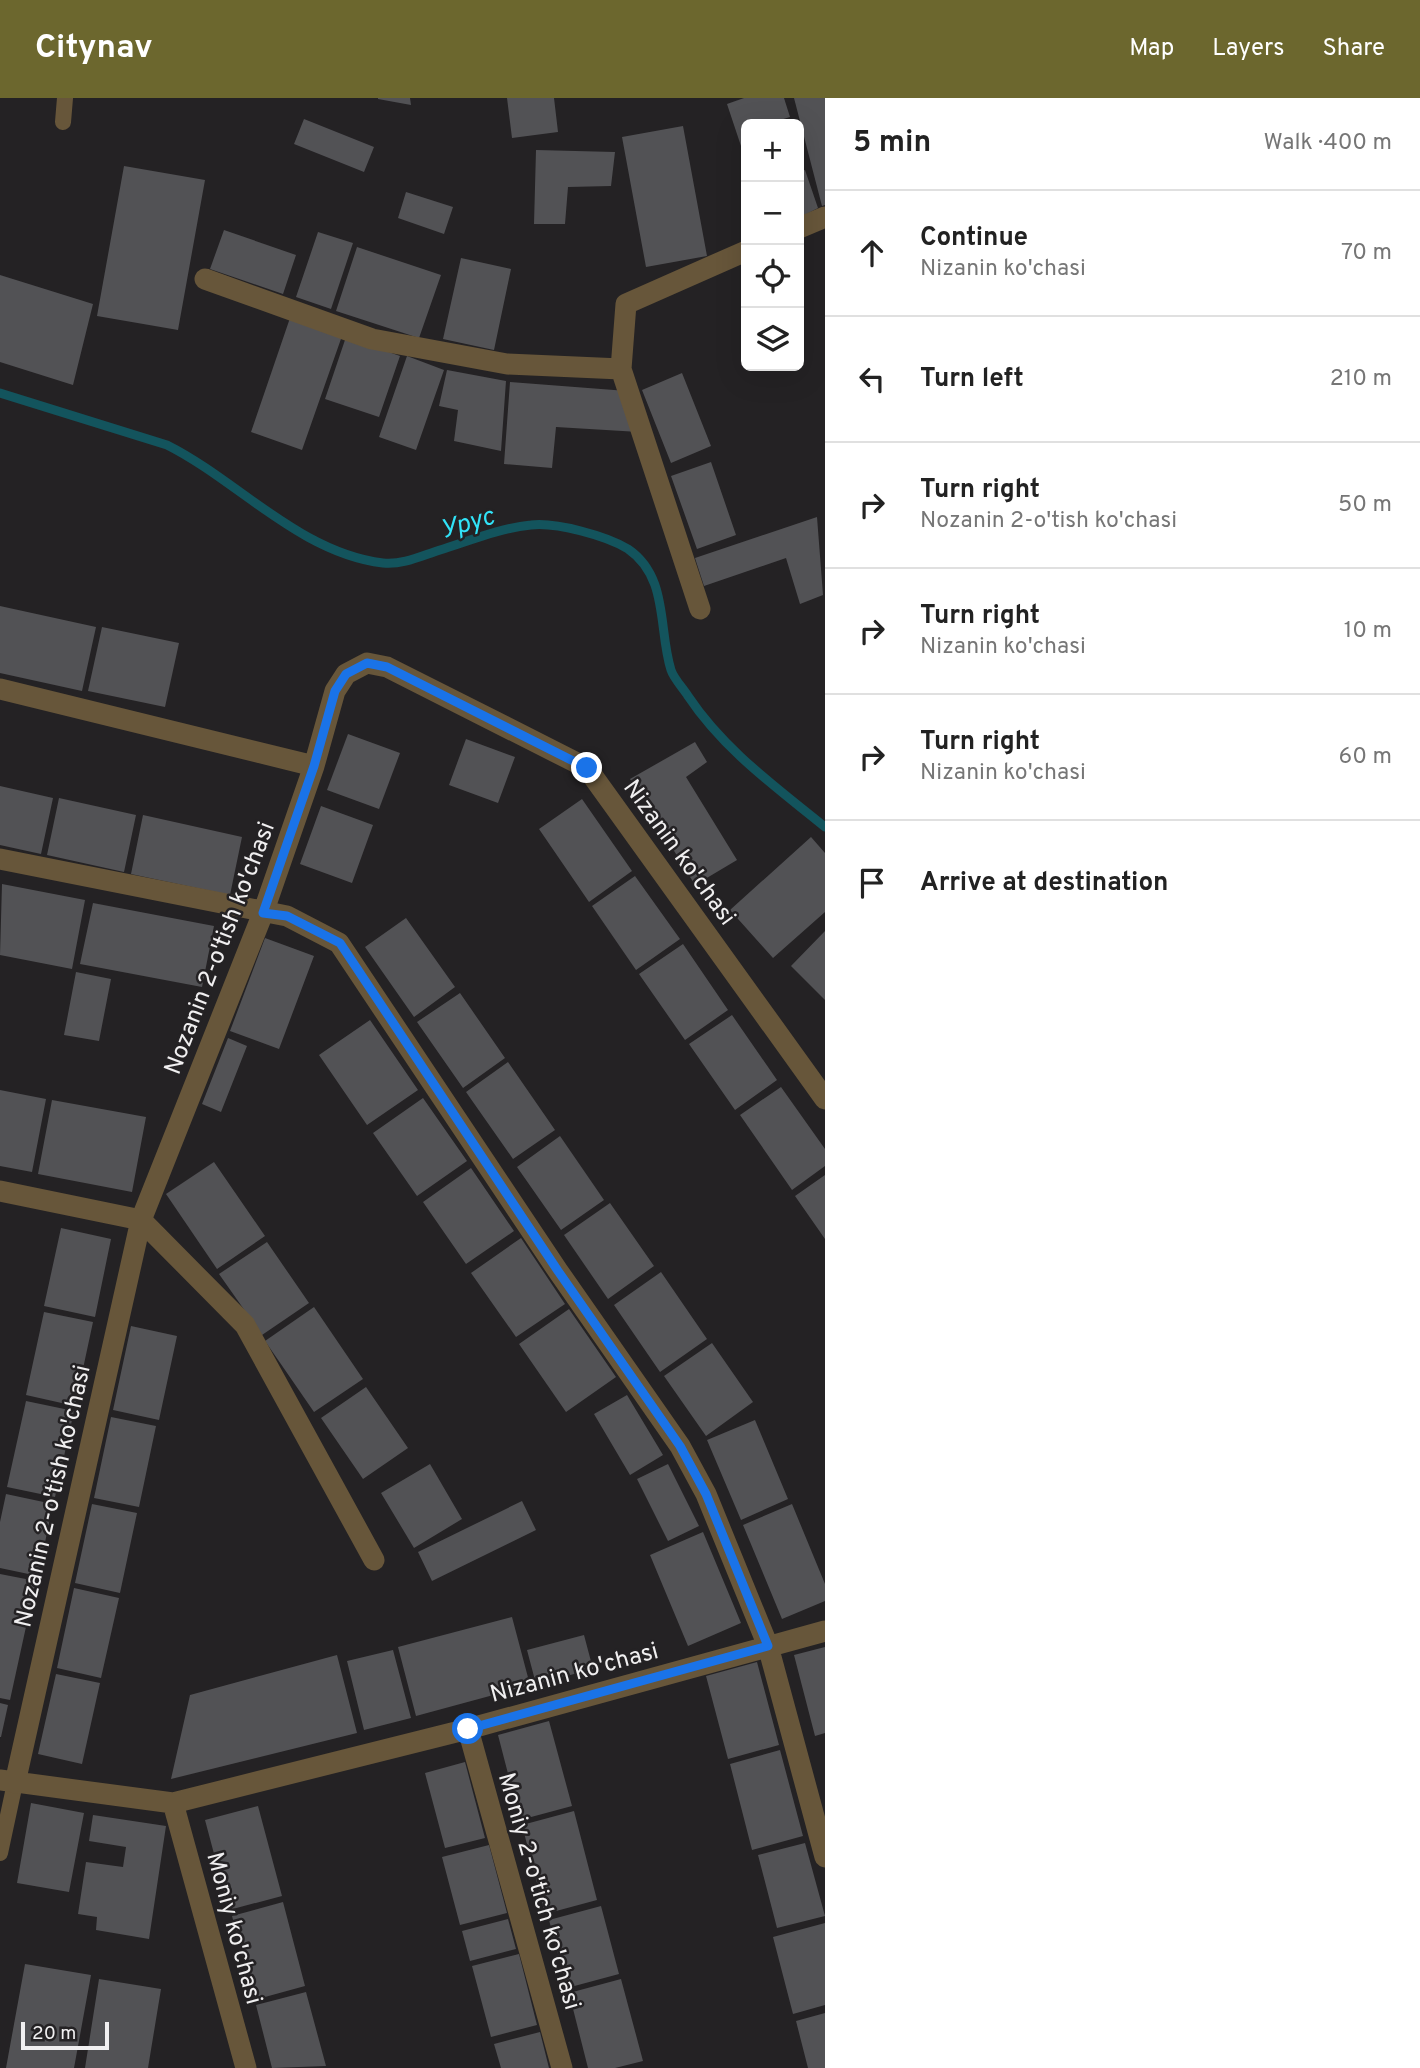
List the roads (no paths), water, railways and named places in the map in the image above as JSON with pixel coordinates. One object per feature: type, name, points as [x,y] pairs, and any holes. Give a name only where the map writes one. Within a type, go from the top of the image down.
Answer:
[{"type":"street","points":[[804,226],[825,217]]},
{"type":"street","points":[[700,609],[621,369],[626,304],[741,253]]},
{"type":"street","points":[[205,279],[372,339],[507,364],[621,369]]},
{"type":"street","name":"Nizanin ko'chasi","points":[[335,691],[346,674],[367,663],[387,667],[587,768],[825,1099]]},
{"type":"street","points":[[0,689],[314,766]]},
{"type":"street","name":"Nozanin 2-o'tish ko'chasi","points":[[7,1782],[141,1220],[263,913],[314,766],[335,691]]},
{"type":"street","points":[[0,859],[287,916],[340,943],[558,1271],[680,1446],[706,1494],[768,1646],[825,1857]]},
{"type":"street","points":[[0,1191],[141,1220],[245,1325],[374,1560]]},
{"type":"street","name":"Nizanin ko'chasi","points":[[173,1803],[468,1729],[825,1632]]},
{"type":"street","name":"Moniy 2-o'tich ko'chasi","points":[[468,1729],[562,2068]]},
{"type":"street","points":[[7,1782],[173,1803]]},
{"type":"street","name":"Moniy ko'chasi","points":[[173,1803],[246,2068]]},
{"type":"lane","points":[[63,122],[65,98]]},
{"type":"lane","points":[[0,1853],[7,1782]]},
{"type":"waterway","name":"Урус","points":[[0,393],[167,445],[297,530],[324,545],[353,556],[383,563],[398,563],[496,532],[531,525],[567,528],[619,544],[641,561],[650,574],[660,605],[667,654],[674,677],[702,715],[734,751],[825,827]]}]
